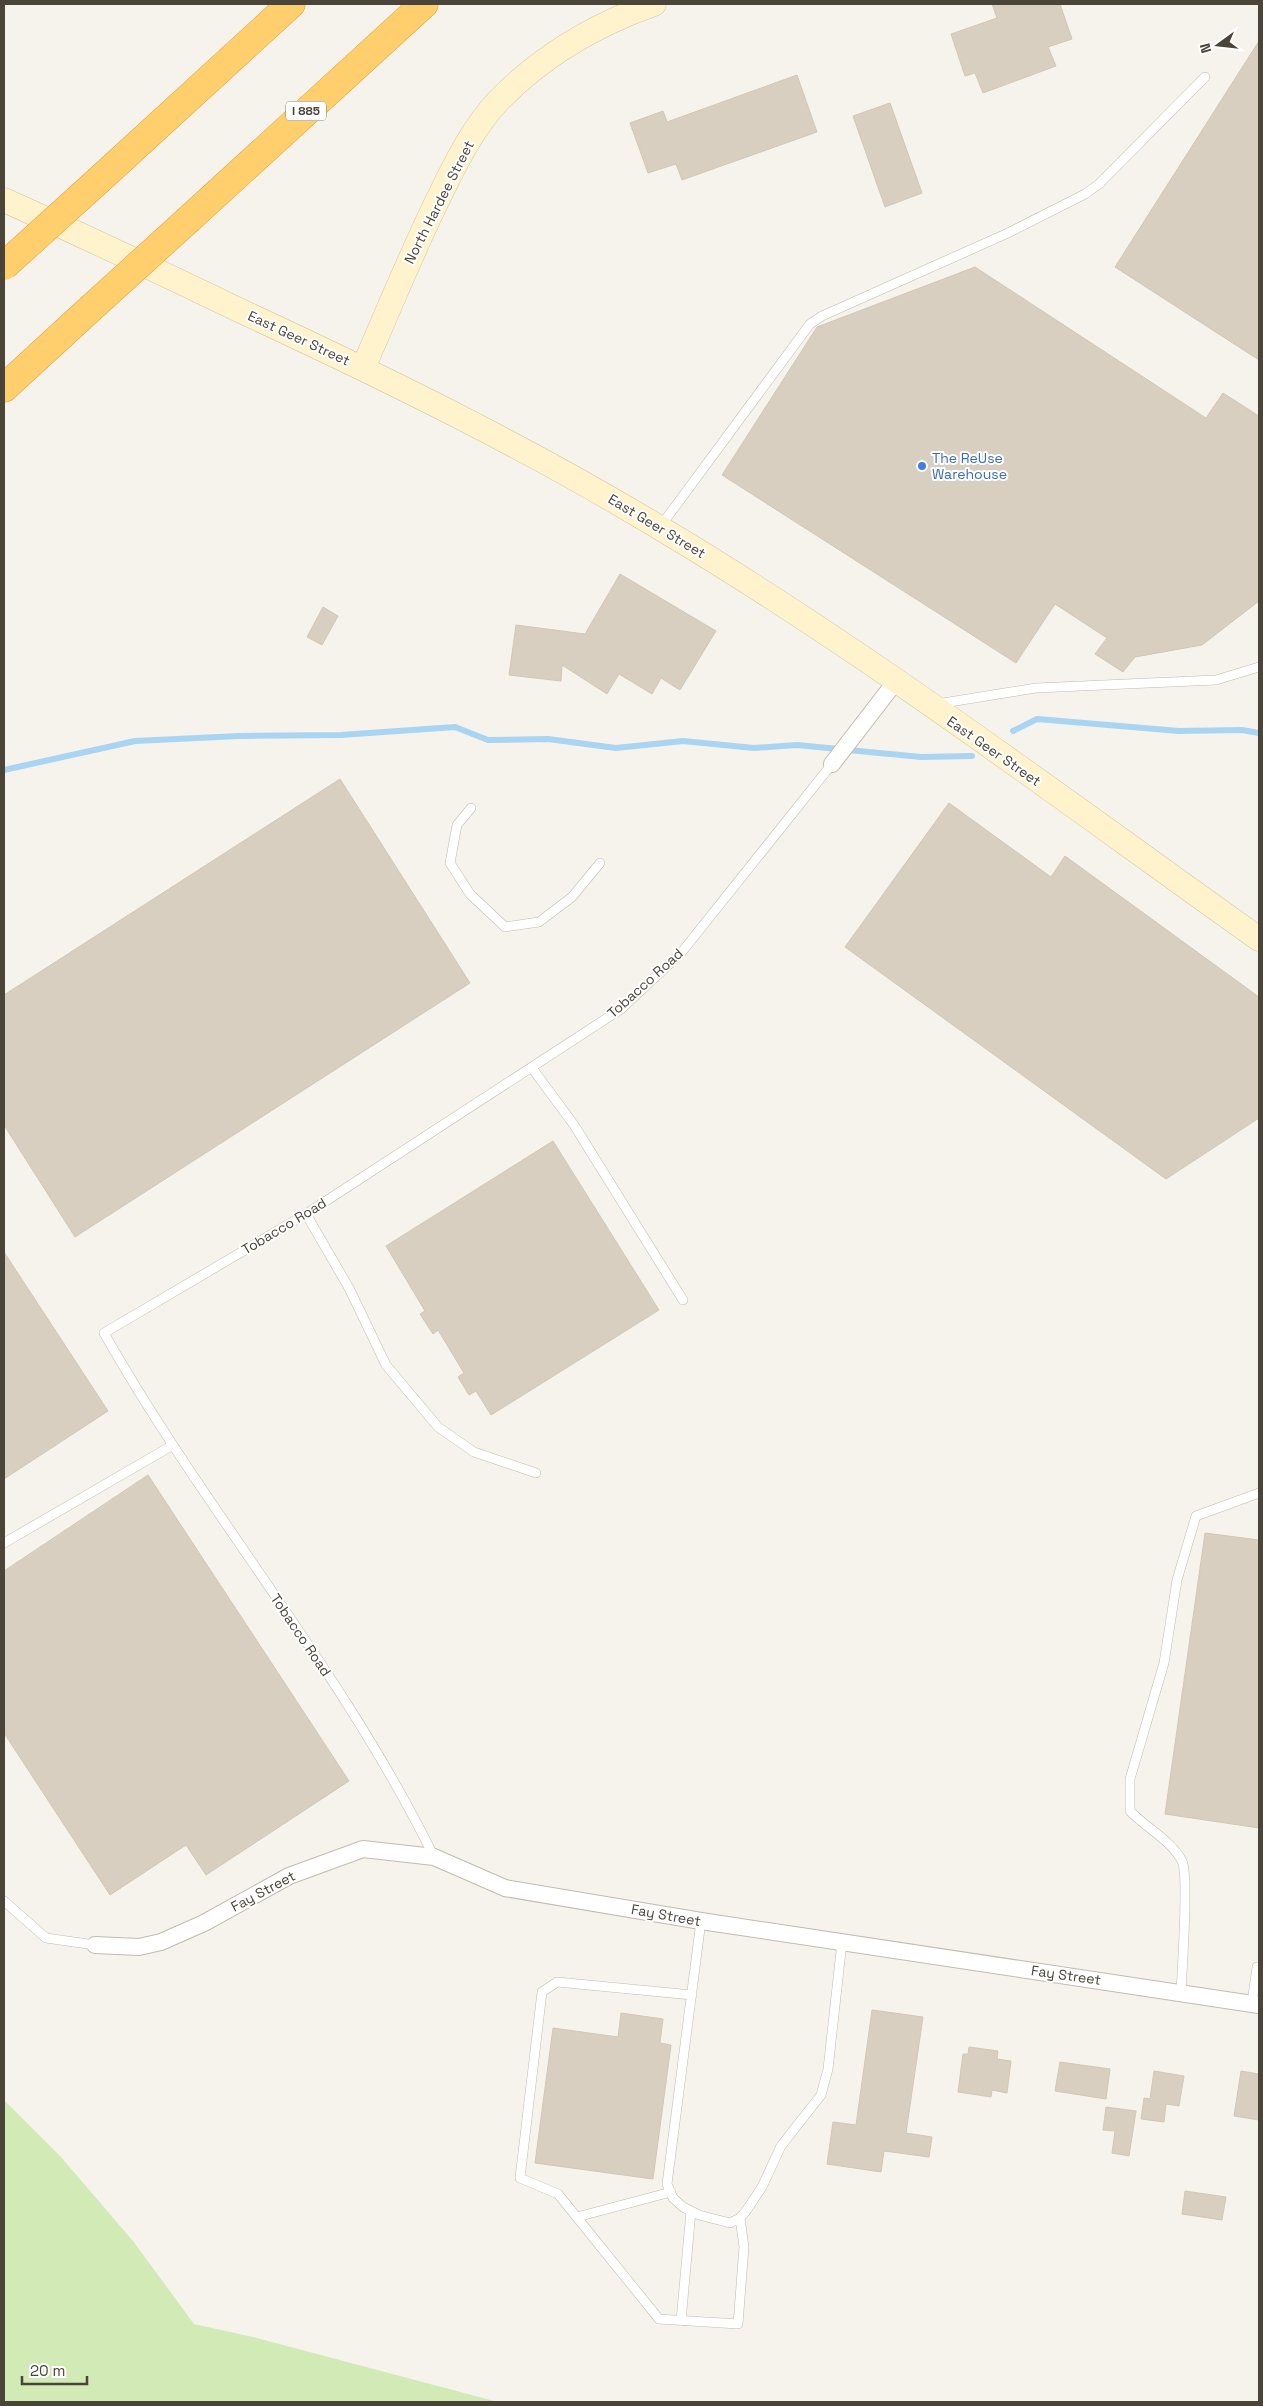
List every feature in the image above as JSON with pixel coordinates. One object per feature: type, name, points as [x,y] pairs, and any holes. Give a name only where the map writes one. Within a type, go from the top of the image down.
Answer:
[{"type":"highway","points":[[4,266],[291,4]]},
{"type":"highway","name":"I 885","points":[[4,388],[424,4]]},
{"type":"main road","name":"North Hardee Street","points":[[364,368],[420,234],[452,171],[482,122],[497,102],[536,66],[580,36],[654,4]]},
{"type":"main road","name":"East Geer Street","points":[[4,200],[364,368],[548,463],[660,527],[896,681],[1259,939]]},
{"type":"street","name":"Tobacco Road","points":[[832,764],[896,681]]},
{"type":"street","name":"Fay Street","points":[[95,1945],[140,1947],[161,1942],[204,1923],[289,1876],[364,1849],[434,1857],[505,1888],[701,1921],[1256,2004]]},
{"type":"lane","points":[[660,527],[810,324],[822,316],[1008,233],[1085,194],[1099,184],[1205,77]]},
{"type":"lane","points":[[930,705],[1036,688],[1216,680],[1259,667]]},
{"type":"lane","name":"Tobacco Road","points":[[434,1857],[390,1774],[332,1679],[138,1392],[104,1333],[306,1214],[621,1009],[681,953],[832,764]]},
{"type":"lane","points":[[471,808],[457,825],[450,863],[470,894],[505,927],[539,922],[572,897],[600,864]]},
{"type":"lane","points":[[532,1068],[574,1125],[683,1300]]},
{"type":"lane","points":[[306,1214],[349,1288],[386,1365],[438,1427],[474,1452],[536,1472]]},
{"type":"lane","points":[[4,1543],[173,1445]]},
{"type":"lane","points":[[1181,1992],[1183,1862],[1170,1845],[1142,1824],[1130,1811],[1130,1779],[1164,1663],[1177,1580],[1196,1516],[1259,1493]]},
{"type":"lane","points":[[4,1901],[46,1938],[95,1945]]},
{"type":"lane","points":[[701,1921],[668,2184],[678,2203],[691,2211],[722,2223],[730,2223],[740,2218],[762,2187],[781,2146],[821,2095],[828,2069],[842,1942]]},
{"type":"lane","points":[[1256,2004],[1257,1967],[1259,1967]]},
{"type":"lane","points":[[692,1995],[557,1982],[542,1992],[520,2178],[558,2194],[659,2319],[738,2324],[744,2247],[740,2218]]},
{"type":"lane","points":[[577,2218],[671,2192]]},
{"type":"lane","points":[[681,2321],[691,2211]]},
{"type":"green space","points":[[4,2100],[61,2157],[133,2241],[194,2324],[253,2337],[498,2402],[4,2402]]},
{"type":"building","points":[[992,4],[1060,4],[1072,39],[1048,47],[1056,66],[983,93],[975,73],[965,76],[951,34],[997,18]]},
{"type":"building","points":[[1259,41],[1259,360],[1115,267]]},
{"type":"building","points":[[797,75],[817,132],[682,180],[676,164],[648,173],[630,123],[663,111],[667,122]]},
{"type":"building","points":[[890,103],[922,193],[885,207],[853,116]]},
{"type":"building","points":[[975,267],[1206,418],[1223,393],[1259,416],[1259,601],[1202,645],[1135,657],[1123,672],[1095,654],[1107,638],[1055,604],[1016,663],[722,475],[817,327]]},
{"type":"building","points":[[620,574],[716,631],[680,690],[661,678],[652,694],[619,674],[607,694],[562,665],[561,681],[509,675],[516,625],[585,634]]},
{"type":"building","points":[[323,607],[338,616],[322,645],[307,637]]},
{"type":"building","points":[[340,779],[470,983],[75,1237],[4,1125],[4,995]]},
{"type":"building","points":[[949,803],[1051,877],[1065,856],[1259,997],[1259,1118],[1166,1179],[845,947]]},
{"type":"building","points":[[553,1141],[659,1310],[491,1415],[476,1391],[469,1395],[458,1377],[464,1373],[438,1330],[433,1334],[420,1314],[425,1311],[386,1246]]},
{"type":"building","points":[[4,1252],[108,1411],[4,1479]]},
{"type":"building","points":[[148,1475],[349,1781],[206,1875],[186,1845],[110,1895],[4,1733],[4,1571]]},
{"type":"building","points":[[1205,1533],[1259,1540],[1259,1828],[1165,1814]]},
{"type":"building","points":[[872,2010],[923,2017],[906,2133],[932,2137],[929,2157],[884,2151],[881,2172],[827,2164],[833,2122],[856,2125]]},
{"type":"building","points":[[621,2013],[663,2019],[660,2043],[671,2045],[653,2179],[535,2163],[553,2028],[618,2037]]},
{"type":"building","points":[[969,2047],[998,2051],[997,2059],[1011,2061],[1007,2093],[992,2090],[991,2097],[958,2092],[963,2054],[968,2054]]},
{"type":"building","points":[[1060,2062],[1110,2069],[1106,2099],[1055,2091]]},
{"type":"building","points":[[1154,2071],[1184,2076],[1179,2106],[1166,2104],[1164,2122],[1141,2119],[1144,2098],[1150,2099]]},
{"type":"building","points":[[1241,2071],[1259,2074],[1259,2120],[1234,2116]]},
{"type":"building","points":[[1106,2107],[1136,2111],[1129,2156],[1112,2153],[1115,2131],[1103,2130]]},
{"type":"building","points":[[1185,2191],[1226,2197],[1222,2220],[1182,2214]]},
{"type":"waterway","points":[[1013,731],[1037,719],[1179,731],[1242,730],[1259,733]]},
{"type":"waterway","points":[[4,770],[135,741],[239,736],[341,735],[455,727],[488,740],[548,739],[616,748],[683,741],[754,748],[797,745],[921,757],[972,756]]},
{"type":"place","name":"The ReUse Warehouse","points":[[922,466]]}]
